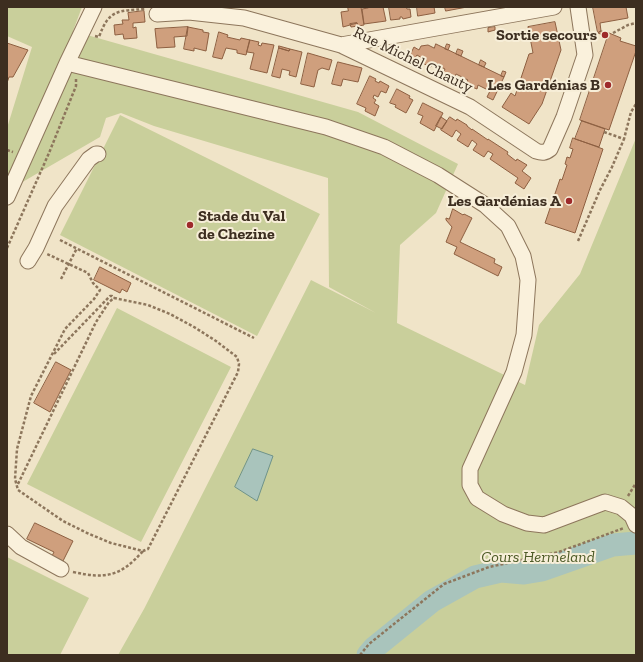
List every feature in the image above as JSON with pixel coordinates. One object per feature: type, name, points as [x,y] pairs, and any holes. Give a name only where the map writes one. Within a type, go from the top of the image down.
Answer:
[{"type":"street","points":[[7,197],[71,64],[94,7]]},
{"type":"street","points":[[341,45],[554,7]]},
{"type":"street","name":"Rue Michel Chauty","points":[[153,12],[243,13],[341,45],[470,107],[536,151],[543,153],[550,149],[564,117],[585,55],[578,7]]},
{"type":"street","points":[[71,64],[326,127],[384,147],[438,175],[485,205],[508,226],[523,256],[528,280],[524,335],[514,372],[470,469],[470,485],[477,498],[503,514],[527,523],[544,525],[605,502],[621,507],[632,516],[636,524]]},
{"type":"street","points":[[28,261],[36,248],[55,206],[90,159],[98,154]]},
{"type":"street","points":[[7,534],[21,547],[61,569]]},
{"type":"path","points":[[91,34],[99,37],[107,19],[114,13],[153,12]]},
{"type":"path","points":[[613,33],[628,25],[636,23]]},
{"type":"path","points":[[7,248],[50,153],[76,86],[71,64]]},
{"type":"path","points":[[578,241],[624,139],[636,104]]},
{"type":"path","points":[[604,132],[624,139]]},
{"type":"path","points":[[60,240],[254,338]]},
{"type":"path","points":[[18,484],[15,479],[17,449],[31,396],[65,329],[94,299],[100,290],[93,283],[88,273],[36,248]]},
{"type":"path","points":[[61,279],[77,248]]},
{"type":"path","points":[[50,361],[57,351],[110,296],[112,296],[114,298],[148,305],[170,314],[216,341],[237,357],[240,364],[238,372],[148,549],[143,551],[133,563],[119,572],[103,576],[61,569]]},
{"type":"path","points":[[114,298],[109,302],[96,322],[18,484],[18,490],[63,521],[87,533],[111,542],[143,551]]},
{"type":"path","points":[[360,655],[368,644],[444,584],[489,567],[560,552],[636,524]]},
{"type":"green space","name":"Cours Hermeland","points":[[7,7],[82,7],[73,31],[358,112],[458,164],[436,213],[400,245],[397,323],[525,385],[539,325],[580,274],[636,138],[636,655],[118,655],[144,609],[311,280],[376,313],[329,287],[328,178],[154,126],[121,113],[106,118],[100,137],[7,191],[7,128],[32,47],[7,36]]},
{"type":"green space","name":"Stade du Val de Chezine","points":[[120,115],[320,214],[257,336],[60,235]]},
{"type":"green space","points":[[117,308],[231,367],[141,542],[27,484]]},
{"type":"green space","points":[[7,557],[89,598],[60,655],[7,655]]},
{"type":"water","points":[[253,449],[273,456],[257,501],[235,487]]},
{"type":"building","points":[[348,7],[361,7],[364,25],[358,26],[357,23],[343,27],[341,12],[348,11]]},
{"type":"building","points":[[368,7],[383,7],[386,21],[364,24],[362,9]]},
{"type":"building","points":[[389,7],[406,7],[407,9],[410,9],[411,17],[403,19],[400,17],[400,19],[391,20]]},
{"type":"building","points":[[417,7],[434,7],[435,13],[418,16]]},
{"type":"building","points":[[445,7],[467,7],[446,11]]},
{"type":"building","points":[[593,7],[626,7],[628,18],[600,23],[601,31],[598,33]]},
{"type":"building","points":[[144,11],[145,22],[133,23],[133,28],[136,27],[137,38],[124,39],[123,34],[115,35],[114,25],[123,24],[122,20],[129,20],[128,13]]},
{"type":"building","points":[[555,22],[561,50],[542,104],[529,124],[502,107],[511,93],[515,96],[529,54],[533,53],[528,27]]},
{"type":"building","points":[[357,23],[358,26],[351,27],[350,24]]},
{"type":"building","points":[[188,27],[187,36],[174,37],[175,47],[157,48],[155,29]]},
{"type":"building","points":[[188,27],[203,30],[203,32],[209,33],[206,51],[194,48],[194,51],[184,49]]},
{"type":"building","points":[[495,27],[495,30],[488,32],[488,28]]},
{"type":"building","name":"Sortie secours","points":[[601,31],[609,33],[607,37],[598,33]]},
{"type":"building","points":[[219,32],[228,35],[227,37],[240,40],[241,38],[250,40],[246,55],[237,53],[237,50],[226,48],[222,59],[213,57]]},
{"type":"building","name":"Les Gardénias B","points":[[609,33],[621,38],[620,41],[636,46],[636,51],[609,130],[580,120]]},
{"type":"building","points":[[250,40],[259,42],[258,45],[261,46],[262,43],[274,45],[267,73],[250,69],[254,53],[247,52]]},
{"type":"building","points":[[7,43],[28,50],[13,77],[9,77],[7,83]]},
{"type":"building","points":[[436,44],[504,77],[493,100],[487,97],[490,91],[478,85],[477,89],[465,84],[468,80],[456,74],[454,78],[443,73],[445,69],[433,63],[431,67],[420,62],[422,58],[417,55],[414,59],[409,57],[414,47],[419,50],[421,46],[428,45],[434,48]]},
{"type":"building","points":[[447,44],[450,45],[448,50],[445,49]]},
{"type":"building","points":[[279,46],[290,49],[289,51],[279,48]]},
{"type":"building","points":[[279,48],[289,51],[290,49],[302,52],[296,77],[289,75],[290,71],[282,69],[280,78],[272,76]]},
{"type":"building","points":[[458,49],[463,51],[461,56],[456,54]]},
{"type":"building","points":[[308,53],[332,60],[329,70],[322,68],[318,70],[314,87],[301,84]]},
{"type":"building","points":[[481,60],[486,63],[484,67],[479,65]]},
{"type":"building","points":[[338,62],[362,68],[358,82],[343,79],[341,86],[332,84]]},
{"type":"building","points":[[503,71],[506,72],[504,77],[501,76]]},
{"type":"building","points":[[370,76],[376,79],[375,81],[379,83],[380,81],[389,86],[386,93],[381,91],[378,97],[374,95],[373,98],[376,100],[374,103],[379,106],[375,116],[365,111],[366,108],[357,104]]},
{"type":"building","points":[[397,89],[410,96],[409,98],[413,100],[406,113],[395,107],[396,105],[390,103]]},
{"type":"building","points":[[423,103],[443,113],[434,131],[420,123],[423,116],[418,114]]},
{"type":"building","points":[[441,117],[447,121],[442,129],[436,126]]},
{"type":"building","points":[[450,117],[467,125],[472,130],[508,152],[507,154],[516,161],[517,159],[527,165],[522,171],[531,178],[524,189],[515,183],[518,178],[490,159],[493,154],[488,151],[484,157],[473,150],[477,144],[472,140],[468,147],[457,140],[461,134],[456,130],[452,137],[441,130]]},
{"type":"building","points":[[582,121],[605,129],[599,147],[575,139]]},
{"type":"building","name":"Les Gardénias A","points":[[573,138],[603,149],[575,233],[545,223],[560,179],[562,180],[567,165],[565,164],[567,157],[570,158],[573,149],[570,148]]},
{"type":"building","points":[[453,209],[472,218],[460,242],[495,259],[494,263],[502,267],[498,276],[454,254],[457,247],[446,242],[452,227],[446,218],[449,219]]},
{"type":"building","points":[[100,267],[131,283],[127,292],[122,289],[120,293],[94,280]]},
{"type":"building","points":[[56,362],[71,370],[50,412],[34,403]]},
{"type":"building","points":[[35,523],[73,541],[63,561],[52,556],[54,552],[27,539]]},
{"type":"waterway","points":[[368,655],[374,648],[432,601],[475,577],[501,571],[524,573],[542,570],[613,545],[636,543]]},
{"type":"place","name":"Sortie secours","points":[[605,35]]},
{"type":"place","name":"Les Gardénias B","points":[[608,85]]},
{"type":"place","name":"Les Gardénias A","points":[[569,201]]},
{"type":"place","name":"Stade du Val de Chezine","points":[[190,225]]}]
